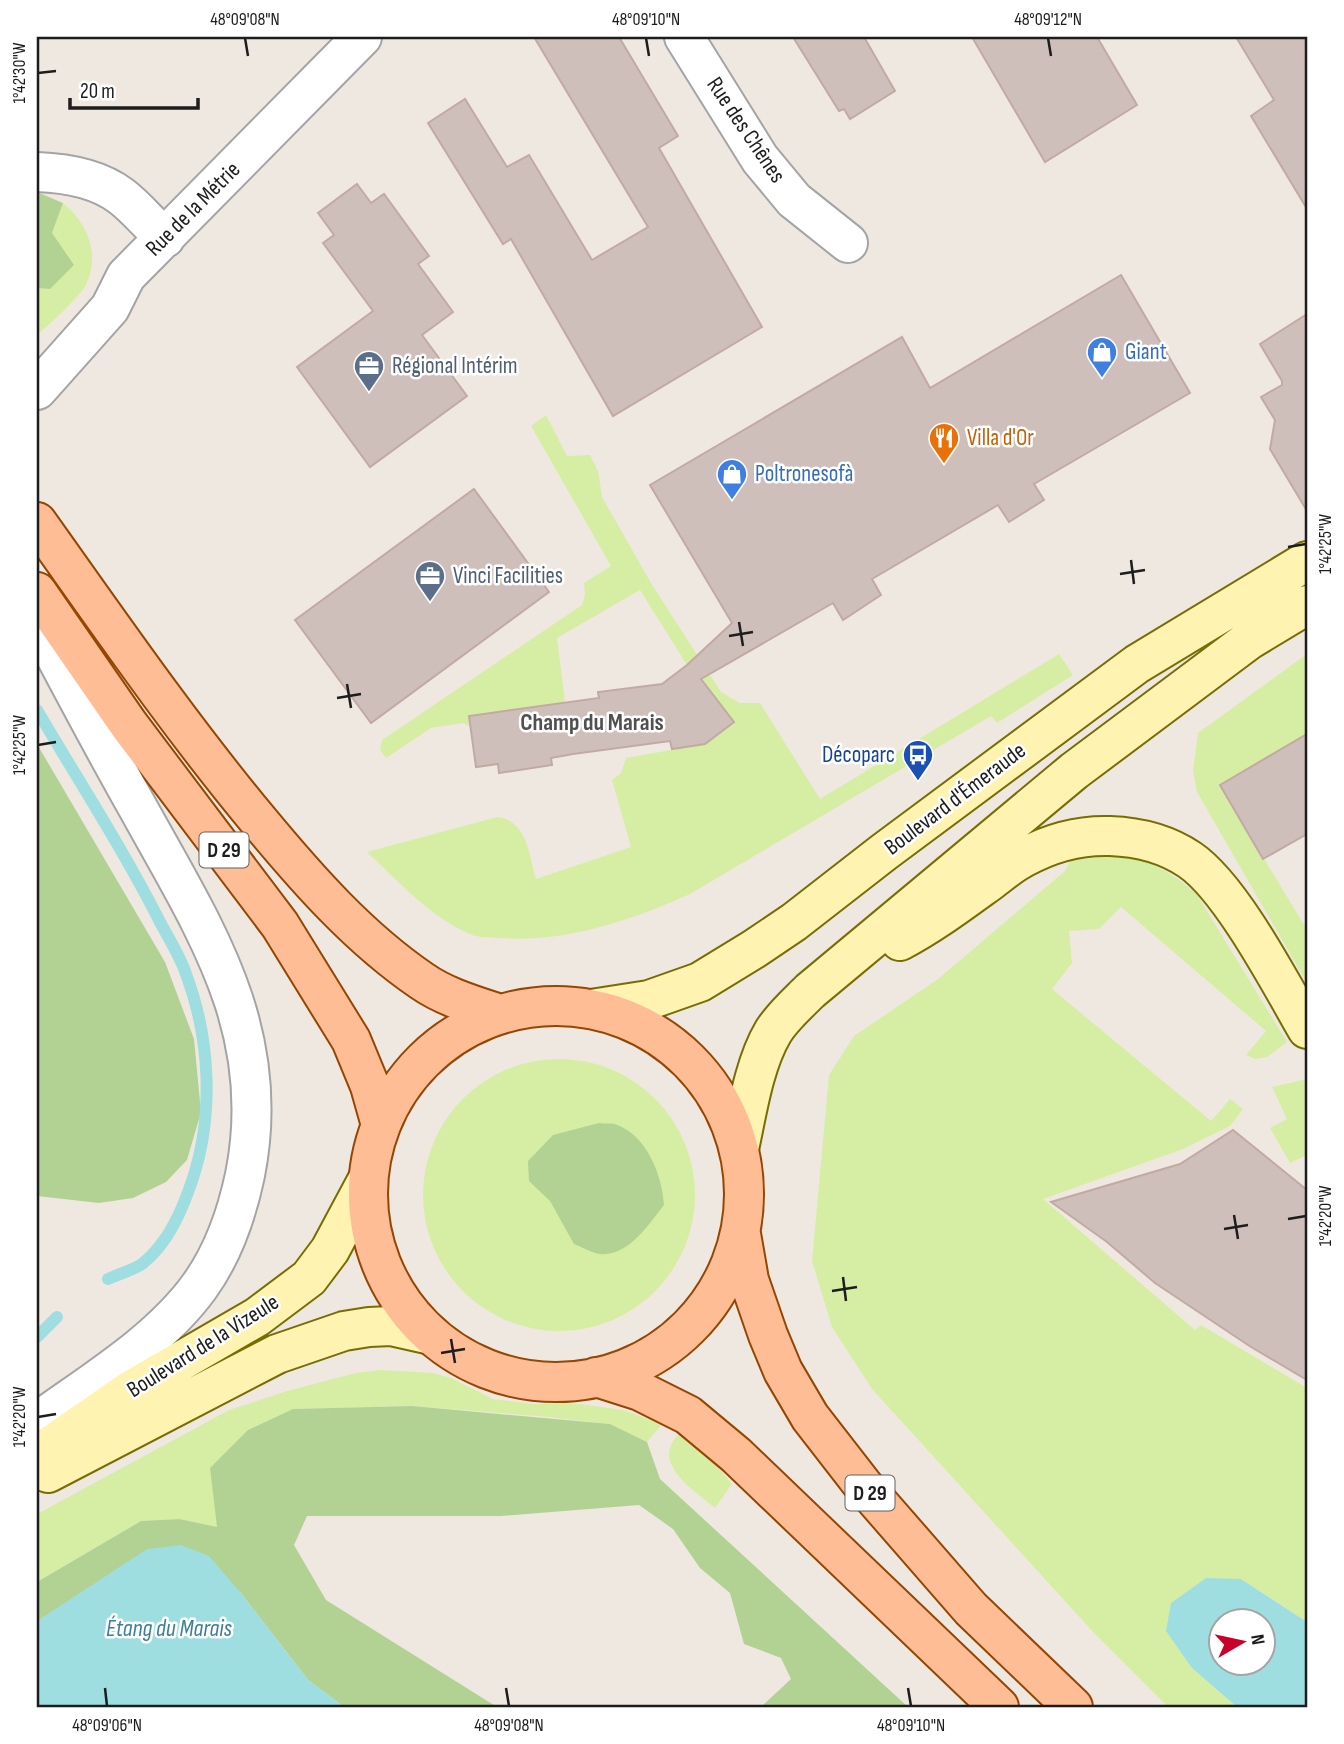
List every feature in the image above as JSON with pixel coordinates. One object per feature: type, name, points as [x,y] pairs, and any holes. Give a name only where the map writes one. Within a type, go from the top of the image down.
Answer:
[{"type":"main road","name":"D 29","points":[[37,522],[155,688],[229,786],[327,898],[372,941],[422,981],[458,1000],[500,1014]]},
{"type":"main road","name":"Boulevard d'Émeraude","points":[[592,1009],[649,1000],[700,982],[754,949],[794,922],[1137,664],[1307,561]]},
{"type":"main road","name":"D 29","points":[[37,592],[130,725],[280,925],[351,1040],[370,1086],[381,1125]]},
{"type":"main road","points":[[739,1149],[751,1094],[766,1045],[774,1030],[810,991],[1073,771],[1249,640],[1307,605]]},
{"type":"main road","points":[[810,991],[928,926],[1023,858],[1063,841],[1093,836],[1134,837],[1162,844],[1192,861],[1216,885],[1240,916],[1307,1029]]},
{"type":"main road","points":[[530,1007],[592,1009],[626,1019],[657,1035],[685,1057],[709,1084],[727,1115],[739,1149],[744,1204],[740,1232],[731,1262],[718,1290],[700,1315],[679,1337],[653,1355],[596,1377],[562,1382],[526,1380],[492,1371],[460,1356],[431,1335],[411,1314],[395,1291],[372,1237],[368,1179],[381,1125],[400,1087],[428,1056],[461,1031],[500,1014],[530,1007]]},
{"type":"main road","name":"Boulevard de la Vizeule","points":[[37,1455],[131,1390],[257,1317],[309,1278],[340,1233],[368,1179]]},
{"type":"main road","name":"D 29","points":[[740,1232],[749,1280],[768,1335],[783,1371],[810,1417],[862,1484],[971,1609],[1073,1707]]},
{"type":"main road","name":"Boulevard de la Vizeule","points":[[37,1478],[277,1354],[344,1331],[369,1327],[391,1326],[431,1335]]},
{"type":"main road","points":[[596,1377],[640,1391],[688,1415],[736,1455],[999,1707]]},
{"type":"street","name":"Rue de la Métrie","points":[[37,390],[110,308],[126,276],[362,37]]},
{"type":"street","name":"Rue des Chênes","points":[[684,37],[760,159],[794,200],[848,243]]},
{"type":"street","points":[[37,172],[74,176],[99,183],[122,196],[165,238]]},
{"type":"street","points":[[37,621],[192,904],[226,974],[244,1035],[252,1092],[250,1146],[239,1204],[212,1268],[167,1324],[37,1422]]},
{"type":"green space","points":[[37,192],[63,203],[52,233],[74,265],[50,289],[37,288]]},
{"type":"green space","points":[[63,203],[85,229],[92,250],[90,273],[86,285],[77,296],[37,335],[37,288],[50,289],[52,233]]},
{"type":"green space","points":[[546,415],[567,456],[590,455],[598,471],[602,497],[651,583],[721,692],[740,703],[760,703],[820,799],[1059,654],[1073,675],[997,723],[991,716],[690,894],[667,904],[596,928],[548,937],[482,937],[457,928],[416,898],[367,852],[497,817],[515,825],[521,832],[536,879],[631,847],[612,780],[621,773],[626,758],[705,744],[734,722],[689,664],[687,665],[640,590],[557,638],[566,710],[543,706],[491,713],[492,723],[470,726],[462,723],[431,728],[386,758],[380,750],[382,740],[582,605],[584,583],[611,566],[531,426]]},
{"type":"green space","points":[[1307,654],[1307,734],[1220,785],[1307,930],[1307,983],[1197,792],[1193,771],[1198,733]]},
{"type":"green space","points":[[37,744],[165,962],[194,1039],[201,1112],[187,1160],[166,1182],[133,1198],[99,1203],[37,1196]]},
{"type":"green space","points":[[1121,854],[1161,869],[1196,893],[1287,1042],[1267,1057],[1255,1059],[1246,1055],[1266,1031],[1121,907],[1099,929],[1069,931],[1072,963],[1052,989],[1211,1121],[1230,1099],[1243,1109],[1230,1126],[1183,1149],[1043,1199],[1195,1330],[1201,1325],[1307,1388],[1307,1622],[1241,1579],[1225,1608],[1208,1608],[1208,1639],[1192,1668],[1237,1707],[1168,1707],[1095,1634],[872,1389],[832,1327],[812,1261],[829,1075],[854,1036],[938,979],[1065,871],[1070,861]]},
{"type":"green space","points":[[559,1059],[586,1062],[611,1069],[634,1082],[655,1099],[672,1120],[685,1143],[692,1168],[695,1195],[692,1222],[685,1247],[672,1270],[655,1291],[634,1308],[611,1321],[586,1328],[559,1331],[532,1328],[507,1321],[484,1308],[463,1291],[446,1270],[433,1247],[426,1222],[423,1195],[426,1168],[433,1143],[446,1120],[463,1099],[484,1082],[507,1069],[532,1062]]},
{"type":"green space","points":[[1307,1079],[1307,1155],[1290,1163],[1270,1128],[1287,1119],[1272,1087]]},
{"type":"green space","points":[[599,1123],[615,1124],[636,1137],[651,1157],[663,1193],[664,1205],[645,1230],[629,1245],[610,1254],[600,1254],[574,1244],[550,1201],[529,1181],[528,1161],[553,1135]]},
{"type":"green space","points":[[380,1370],[433,1373],[451,1378],[493,1399],[534,1404],[581,1404],[623,1410],[662,1424],[647,1442],[610,1424],[538,1416],[411,1406],[293,1409],[217,1528],[179,1519],[141,1521],[37,1582],[37,1514],[229,1410],[287,1391],[356,1373]]},
{"type":"green space","points":[[412,1406],[610,1424],[647,1442],[660,1479],[908,1707],[761,1707],[791,1679],[781,1658],[744,1644],[730,1593],[700,1568],[673,1529],[639,1505],[501,1516],[307,1516],[294,1545],[326,1600],[497,1707],[344,1707],[308,1680],[240,1592],[37,1621],[37,1582],[141,1521],[179,1519],[217,1527],[210,1468],[248,1430],[293,1409]]},
{"type":"green space","points":[[679,1434],[709,1457],[732,1484],[715,1508],[684,1482],[672,1466],[670,1448]]},
{"type":"water","name":"Étang du Marais","points":[[181,1545],[209,1556],[308,1680],[344,1707],[37,1707],[37,1621],[147,1549]]},
{"type":"water","points":[[1206,1578],[1241,1579],[1307,1622],[1307,1707],[1237,1707],[1192,1668],[1166,1631],[1171,1603]]},
{"type":"building","points":[[534,37],[619,37],[678,136],[659,148],[762,327],[613,416],[511,239],[503,244],[428,123],[465,99],[507,167],[529,155],[592,260],[648,227]]},
{"type":"building","points":[[793,37],[864,37],[895,91],[850,119],[844,109],[839,111]]},
{"type":"building","points":[[972,37],[1097,37],[1137,105],[1045,162]]},
{"type":"building","points":[[1236,37],[1307,37],[1307,209],[1251,116],[1274,100]]},
{"type":"building","points":[[357,184],[371,203],[384,194],[429,256],[418,264],[453,312],[422,335],[467,396],[370,467],[297,367],[373,311],[323,243],[334,235],[318,213]]},
{"type":"building","points":[[1121,275],[1190,393],[1034,484],[1044,500],[1009,522],[998,505],[872,579],[881,595],[843,620],[833,603],[701,679],[734,722],[705,744],[672,749],[670,741],[573,754],[551,758],[552,765],[499,773],[498,764],[476,767],[469,716],[599,698],[598,692],[662,684],[687,665],[732,623],[650,485],[902,337],[930,388]]},
{"type":"building","points":[[1307,314],[1307,511],[1270,449],[1275,420],[1261,397],[1282,385],[1282,381],[1260,344]]},
{"type":"building","points":[[474,489],[549,592],[371,723],[295,620]]},
{"type":"building","points":[[1307,734],[1307,834],[1263,859],[1220,785]]},
{"type":"building","points":[[1233,1130],[1307,1190],[1307,1380],[1251,1347],[1155,1283],[1107,1242],[1051,1202],[1180,1164]]},
{"type":"waterway","points":[[37,710],[116,841],[178,954],[194,998],[204,1050],[204,1128],[200,1153],[185,1201],[174,1224],[152,1256],[142,1264],[108,1279]]},
{"type":"waterway","points":[[37,1337],[57,1317]]},
{"type":"place","name":"Giant","points":[[1102,379]]},
{"type":"place","name":"Régional Intérim","points":[[369,393]]},
{"type":"place","name":"Villa d'Or","points":[[944,465]]},
{"type":"place","name":"Poltronesofà","points":[[732,501]]},
{"type":"place","name":"Vinci Facilities","points":[[430,603]]},
{"type":"place","name":"Décoparc","points":[[918,782]]},
{"type":"district","name":"Champ du Marais","points":[[592,722]]}]
